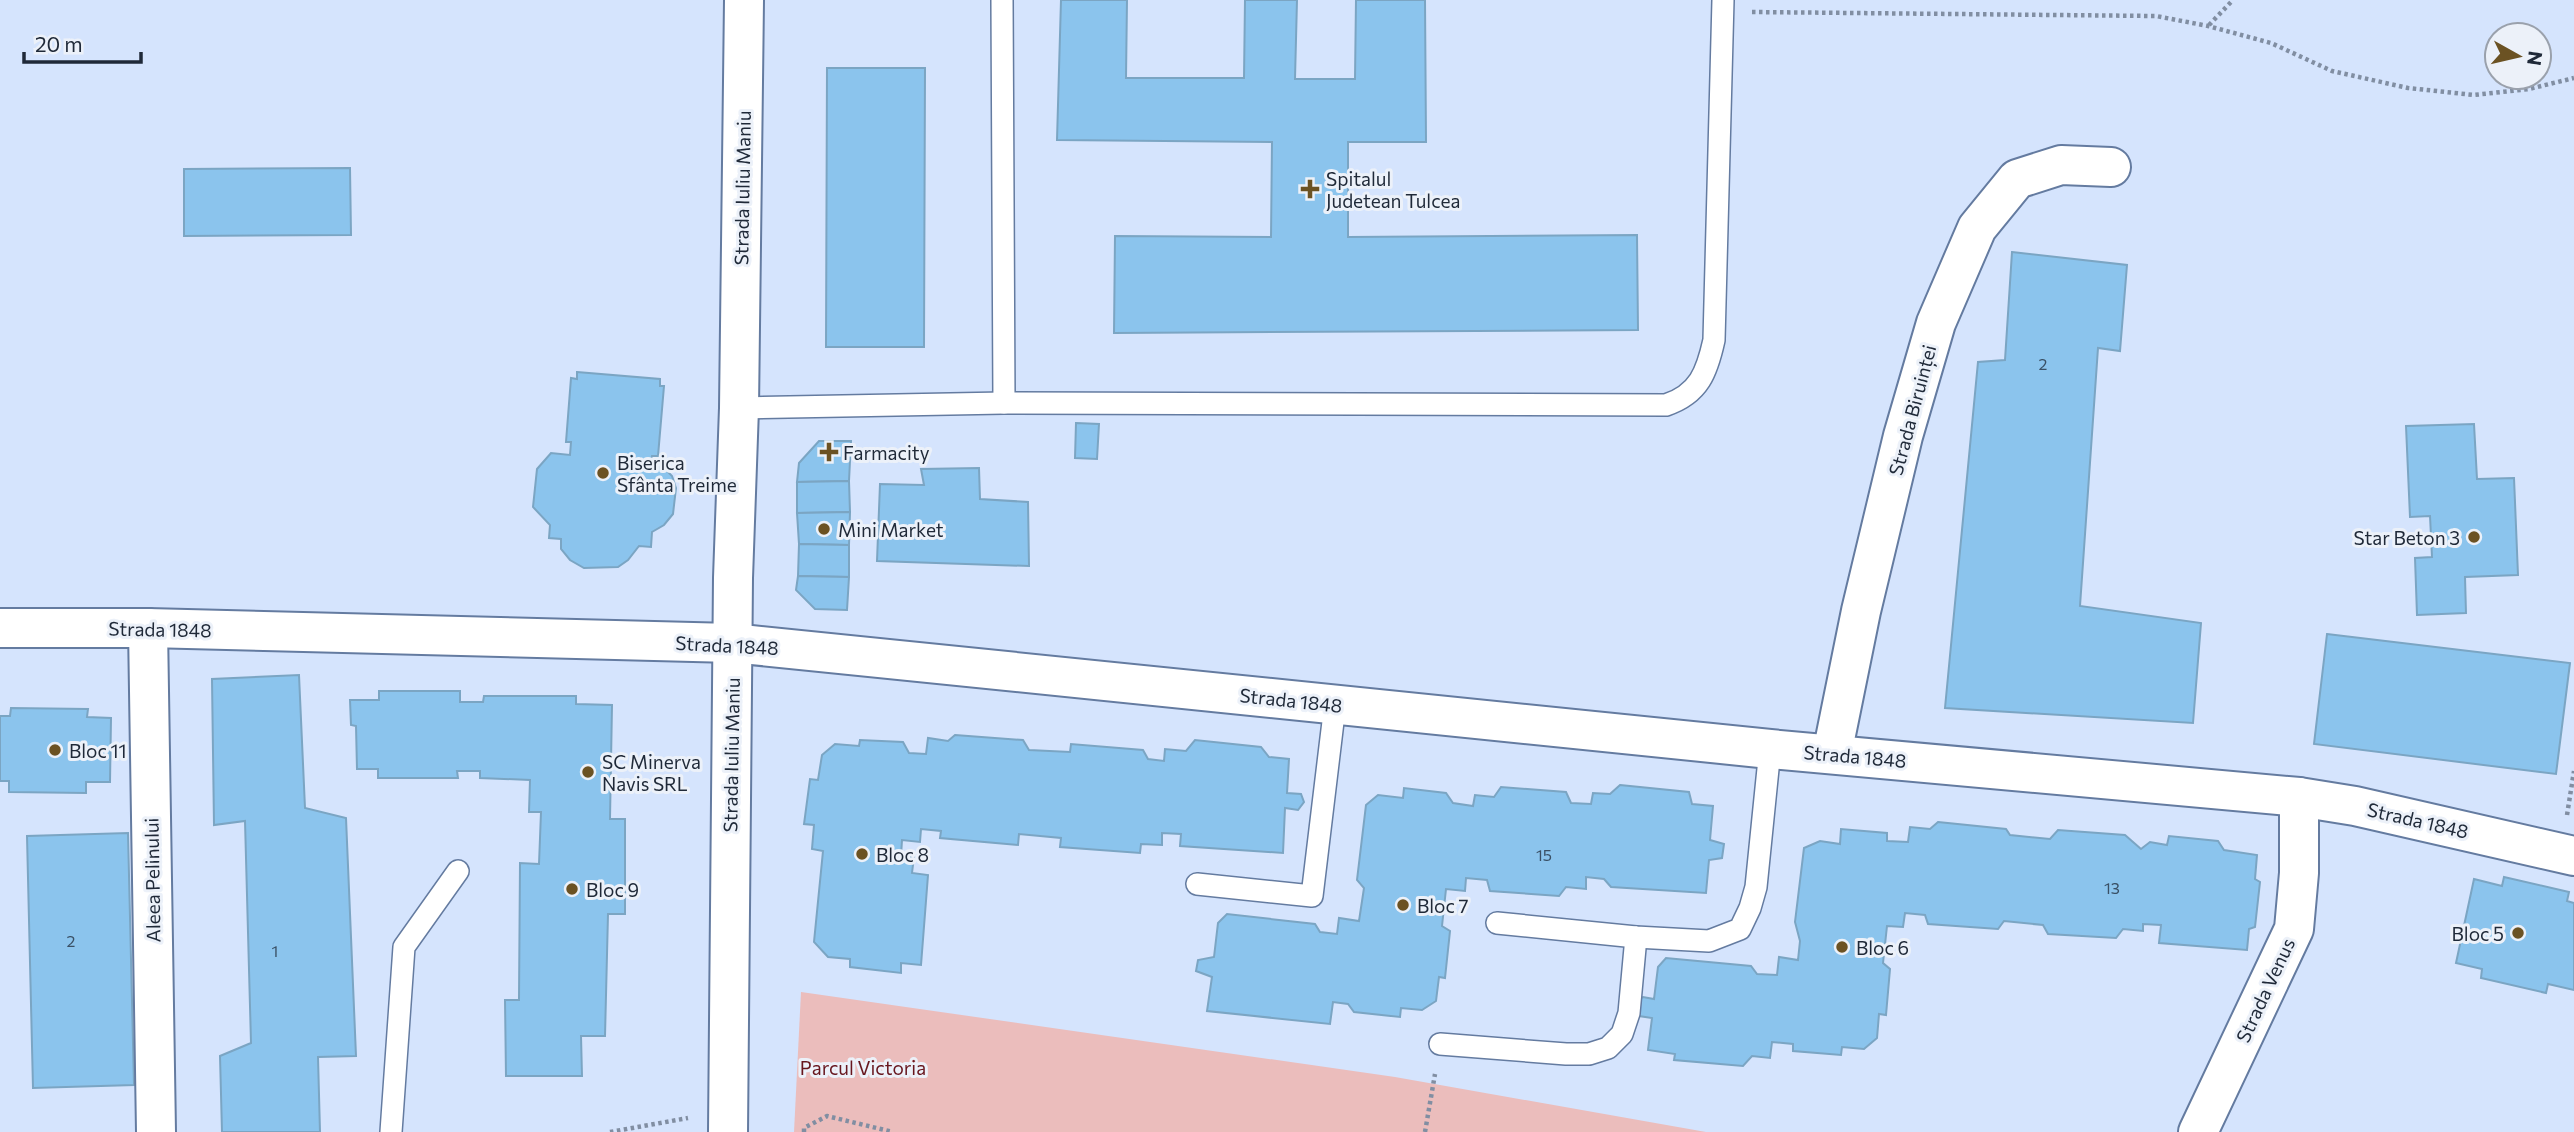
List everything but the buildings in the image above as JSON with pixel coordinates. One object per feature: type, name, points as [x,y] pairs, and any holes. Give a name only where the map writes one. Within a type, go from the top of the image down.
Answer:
[{"type":"street","name":"Strada Iuliu Maniu","points":[[728,1122],[732,643],[739,408],[744,0]]},
{"type":"street","name":"Strada Biruinței","points":[[1832,754],[1861,611],[1903,436],[1936,323],[1977,228],[2017,179],[2061,165],[2111,167]]},
{"type":"street","name":"Strada 1848","points":[[0,628],[148,628],[732,643],[1770,749],[2299,797],[2355,806],[2574,856]]},
{"type":"street","name":"Aleea Pelinului","points":[[148,628],[156,1132]]},
{"type":"street","name":"Strada Venus","points":[[2198,1132],[2294,929],[2299,873],[2299,797]]},
{"type":"lane","points":[[1002,0],[1004,403]]},
{"type":"lane","points":[[739,408],[1004,403],[1666,405],[1681,400],[1695,387],[1708,368],[1714,340],[1723,6]]},
{"type":"lane","points":[[1197,884],[1312,896],[1335,705]]},
{"type":"lane","points":[[1497,923],[1636,937],[1709,941],[1740,929],[1756,887],[1770,749]]},
{"type":"lane","points":[[391,1132],[404,947],[458,872]]},
{"type":"lane","points":[[1440,1044],[1566,1054],[1589,1054],[1608,1048],[1622,1034],[1629,1013],[1636,937]]},
{"type":"path","points":[[2208,26],[2233,0]]},
{"type":"path","points":[[1723,6],[2156,16],[2208,26],[2271,43],[2332,71],[2408,88],[2474,95],[2529,89],[2574,78]]},
{"type":"path","points":[[1425,1132],[1440,1044]]},
{"type":"path","points":[[804,1132],[804,1128],[827,1116],[894,1132]]},
{"type":"path","points":[[610,1132],[728,1122]]},
{"type":"green space","name":"Parcul Victoria","points":[[801,992],[1395,1077],[1706,1132],[794,1132]]},
{"type":"place","name":"Spitalul Judetean Tulcea","points":[[1310,189]]},
{"type":"place","name":"Farmacity","points":[[829,452]]},
{"type":"place","name":"Biserica Sfânta Treime","points":[[603,473]]},
{"type":"place","name":"Mini Market","points":[[824,529]]},
{"type":"place","name":"Star Beton 3","points":[[2474,537]]},
{"type":"place","name":"Bloc 11","points":[[55,750]]},
{"type":"place","name":"SC Minerva Navis SRL","points":[[588,772]]},
{"type":"place","name":"Bloc 8","points":[[862,854]]},
{"type":"place","name":"Bloc 9","points":[[572,889]]},
{"type":"place","name":"Bloc 7","points":[[1403,905]]},
{"type":"place","name":"Bloc 5","points":[[2518,933]]},
{"type":"place","name":"Bloc 6","points":[[1842,947]]}]
